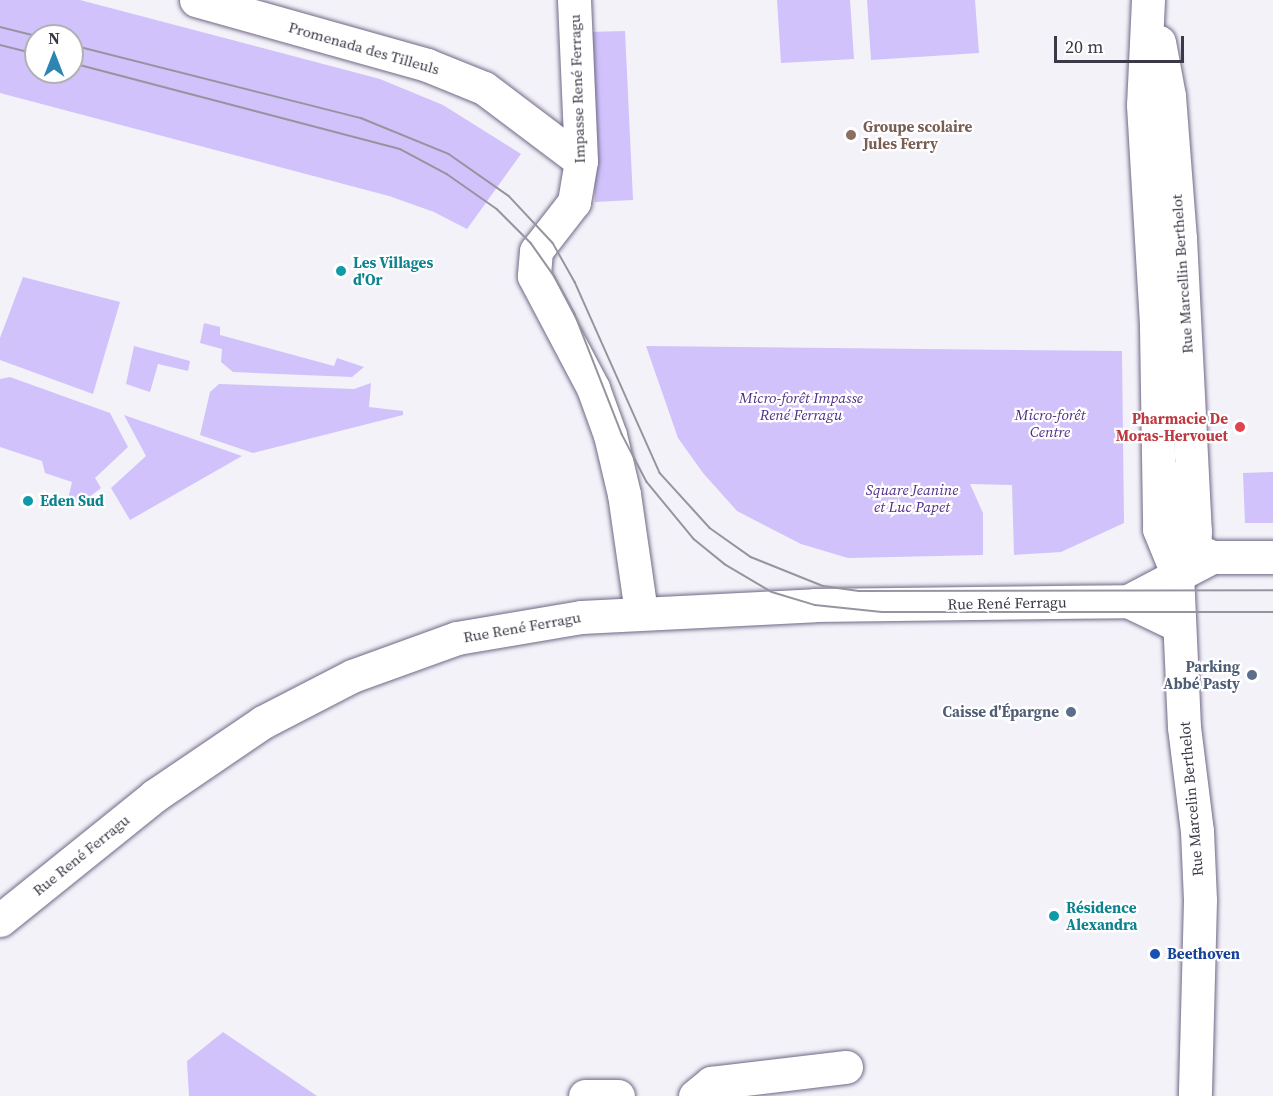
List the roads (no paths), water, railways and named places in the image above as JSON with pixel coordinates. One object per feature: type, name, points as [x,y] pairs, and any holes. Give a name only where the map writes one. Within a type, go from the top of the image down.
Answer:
[{"type":"street","name":"Promenada des Tilleuls","points":[[196,0],[428,65],[484,88],[581,161]]},
{"type":"street","name":"Impasse René Ferragu","points":[[574,0],[581,161],[574,202],[536,251],[534,276],[593,388],[610,435],[624,494],[641,612]]},
{"type":"street","name":"Rue Marcellin Berthelot","points":[[1149,0],[1143,105],[1156,327],[1159,529],[1194,560]]},
{"type":"street","name":"Rue Marcellin Berthelot","points":[[1149,0],[1169,96],[1180,238],[1194,560]]},
{"type":"street","points":[[1194,560],[1273,557]]},
{"type":"street","name":"Rue René Ferragu","points":[[1128,602],[1194,560]]},
{"type":"street","name":"Rue Marcelin Berthelot","points":[[1194,560],[1178,625],[1199,882],[1195,1096]]},
{"type":"street","name":"Rue René Ferragu","points":[[0,920],[154,796],[263,722],[352,676],[416,650],[493,630],[641,612],[1128,602],[1178,625]]},
{"type":"street","points":[[695,1096],[711,1083],[846,1067]]},
{"type":"street","points":[[585,1096],[618,1096]]},
{"type":"tram line","points":[[0,27],[24,33]]},
{"type":"tram line","points":[[0,45],[24,51]]},
{"type":"tram line","points":[[84,48],[361,118],[449,154],[509,196],[553,243],[575,282],[660,473],[710,528],[751,557],[823,586],[859,591],[1273,590]]},
{"type":"tram line","points":[[84,66],[400,149],[447,174],[497,209],[531,243],[555,277],[575,314],[622,434],[647,482],[694,539],[726,565],[772,592],[815,605],[882,612],[1273,612]]},
{"type":"place","name":"Groupe scolaire Jules Ferry","points":[[851,135]]},
{"type":"place","name":"Les Villages d'Or","points":[[341,271]]},
{"type":"place","name":"Pharmacie De Moras-Hervouet","points":[[1240,427]]},
{"type":"place","name":"Eden Sud","points":[[28,501]]},
{"type":"place","name":"Parking Abbé Pasty","points":[[1252,675]]},
{"type":"place","name":"Caisse d'Épargne","points":[[1071,712]]},
{"type":"place","name":"Résidence Alexandra","points":[[1054,916]]},
{"type":"place","name":"Beethoven","points":[[1155,954]]},
{"type":"park label","name":"Micro-forêt Impasse René Ferragu","points":[[801,406]]},
{"type":"park label","name":"Micro-forêt Centre","points":[[1050,422]]},
{"type":"park label","name":"Square Jeanine et Luc Papet","points":[[912,498]]}]
